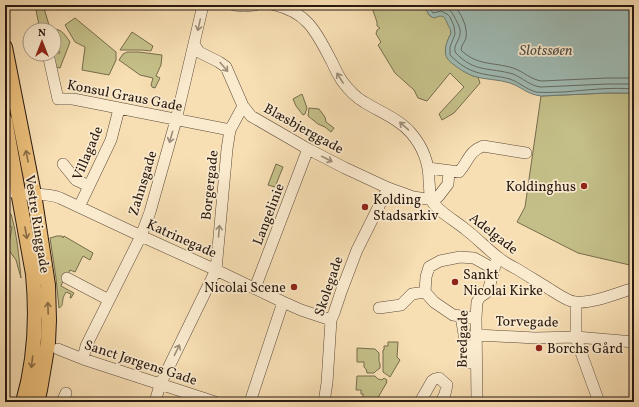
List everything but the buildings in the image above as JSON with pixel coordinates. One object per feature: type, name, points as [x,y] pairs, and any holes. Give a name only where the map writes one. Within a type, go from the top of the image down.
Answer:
[{"type":"main road","name":"Vestre Ringgade","points":[[5,47],[34,194],[48,285],[49,320],[47,354],[37,402]]},
{"type":"main road","name":"Vestre Ringgade","points":[[5,120],[33,274],[35,297],[34,346],[24,402]]},
{"type":"street","name":"Zahnsgade","points":[[82,359],[86,346],[141,236],[150,212],[176,120],[203,5]]},
{"type":"street","points":[[234,5],[255,5]]},
{"type":"street","points":[[275,5],[290,10],[306,20],[321,41],[346,87],[363,101],[397,121],[410,132],[421,147],[426,163],[431,199],[438,197],[448,184],[449,171]]},
{"type":"street","name":"Blæsbjerggade","points":[[194,44],[199,52],[226,67],[243,106],[251,116],[308,149],[388,188],[413,198],[431,199]]},
{"type":"street","name":"Konsul Graus Gade","points":[[50,62],[58,99],[73,99],[230,130]]},
{"type":"street","name":"Borgergade","points":[[216,270],[230,130],[243,106]]},
{"type":"street","name":"Villagade","points":[[79,207],[111,140],[119,109]]},
{"type":"street","points":[[426,163],[449,171],[459,172],[463,168],[469,156],[478,148],[483,146],[526,153]]},
{"type":"street","name":"Langelinie","points":[[255,288],[308,149]]},
{"type":"street","points":[[63,164],[76,180],[89,186]]},
{"type":"street","name":"Skolegade","points":[[324,402],[327,383],[331,320],[357,250],[388,188]]},
{"type":"street","name":"Katrinegade","points":[[5,189],[19,194],[57,197],[283,302],[331,320]]},
{"type":"street","name":"Adelgade","points":[[431,199],[434,204],[446,215],[465,229],[498,258],[570,301],[576,302]]},
{"type":"street","points":[[477,363],[471,363],[467,352],[462,321],[434,302],[425,292],[426,276],[429,267],[440,261],[460,257],[474,258],[494,269]]},
{"type":"street","name":"Bredgade","points":[[477,397],[476,318],[478,302],[480,297],[486,293],[489,288],[498,258]]},
{"type":"street","points":[[155,402],[160,385],[216,270]]},
{"type":"street","points":[[67,278],[109,300]]},
{"type":"street","points":[[599,402],[578,347],[576,337],[576,302],[598,300],[634,288]]},
{"type":"street","points":[[379,308],[402,305],[412,294],[425,292]]},
{"type":"street","points":[[618,293],[624,296],[634,296]]},
{"type":"street","points":[[250,402],[283,302]]},
{"type":"street","points":[[462,321],[476,318]]},
{"type":"street","name":"Torvegade","points":[[477,335],[535,338],[576,337],[634,342]]},
{"type":"street","name":"Sanct Jørgens Gade","points":[[58,349],[82,359],[215,402]]},
{"type":"street","points":[[420,402],[432,381],[439,378],[447,385],[441,402]]},
{"type":"shaded area","points":[[35,5],[43,5],[48,22],[38,22]]},
{"type":"shaded area","points":[[371,5],[426,5],[427,12],[430,16],[433,17],[440,15],[445,17],[451,30],[446,46],[446,54],[460,68],[478,77],[480,83],[454,113],[442,120],[439,114],[464,87],[450,73],[427,101],[418,98],[414,90],[395,73],[378,45],[381,42],[376,34],[377,30],[380,28],[377,26]]},
{"type":"shaded area","points":[[75,18],[116,52],[116,60],[109,75],[82,70],[85,47],[75,42],[65,25]]},
{"type":"shaded area","points":[[62,32],[70,42],[60,68],[55,67],[54,62],[62,62]]},
{"type":"shaded area","points":[[132,32],[153,46],[151,51],[120,50]]},
{"type":"shaded area","points":[[127,52],[162,55],[161,65],[156,76],[160,78],[155,88],[151,85],[153,78],[140,75],[119,60],[123,54]]},
{"type":"shaded area","points":[[634,93],[634,266],[578,253],[517,222],[525,207],[541,96]]},
{"type":"shaded area","points":[[302,94],[307,108],[305,114],[303,115],[293,99]]},
{"type":"shaded area","points":[[309,108],[319,109],[325,117],[326,122],[334,128],[331,132],[308,116]]},
{"type":"shaded area","points":[[276,164],[283,167],[275,187],[268,185]]},
{"type":"shaded area","points":[[7,213],[11,214],[15,229],[21,278],[16,260],[8,249],[12,227],[5,225]]},
{"type":"shaded area","points":[[62,236],[63,238],[64,236],[93,253],[90,260],[83,256],[75,272],[70,270],[67,276],[65,276],[61,286],[74,293],[70,298],[71,294],[66,292],[63,297],[62,306],[59,308],[50,238]]},
{"type":"shaded area","points":[[388,342],[398,342],[397,357],[400,360],[390,377],[383,372],[383,350],[384,346],[388,346]]},
{"type":"shaded area","points":[[357,348],[375,349],[379,353],[380,368],[374,373],[367,373],[364,367],[364,362],[357,362]]},
{"type":"shaded area","points":[[357,376],[375,376],[378,379],[382,380],[384,378],[387,380],[376,401],[363,399],[361,390],[356,390]]},
{"type":"water","name":"Slotssøen","points":[[426,5],[634,5],[634,93],[541,96],[532,94],[510,83],[473,76],[458,68],[447,58],[445,49],[451,34],[450,29],[446,20],[442,16],[434,18],[430,16]]},
{"type":"place","name":"Koldinghus","points":[[584,186]]},
{"type":"place","name":"Kolding Stadsarkiv","points":[[365,207]]},
{"type":"place","name":"Sankt Nicolai Kirke","points":[[455,282]]},
{"type":"place","name":"Nicolai Scene","points":[[294,287]]},
{"type":"place","name":"Borchs Gård","points":[[539,348]]}]
